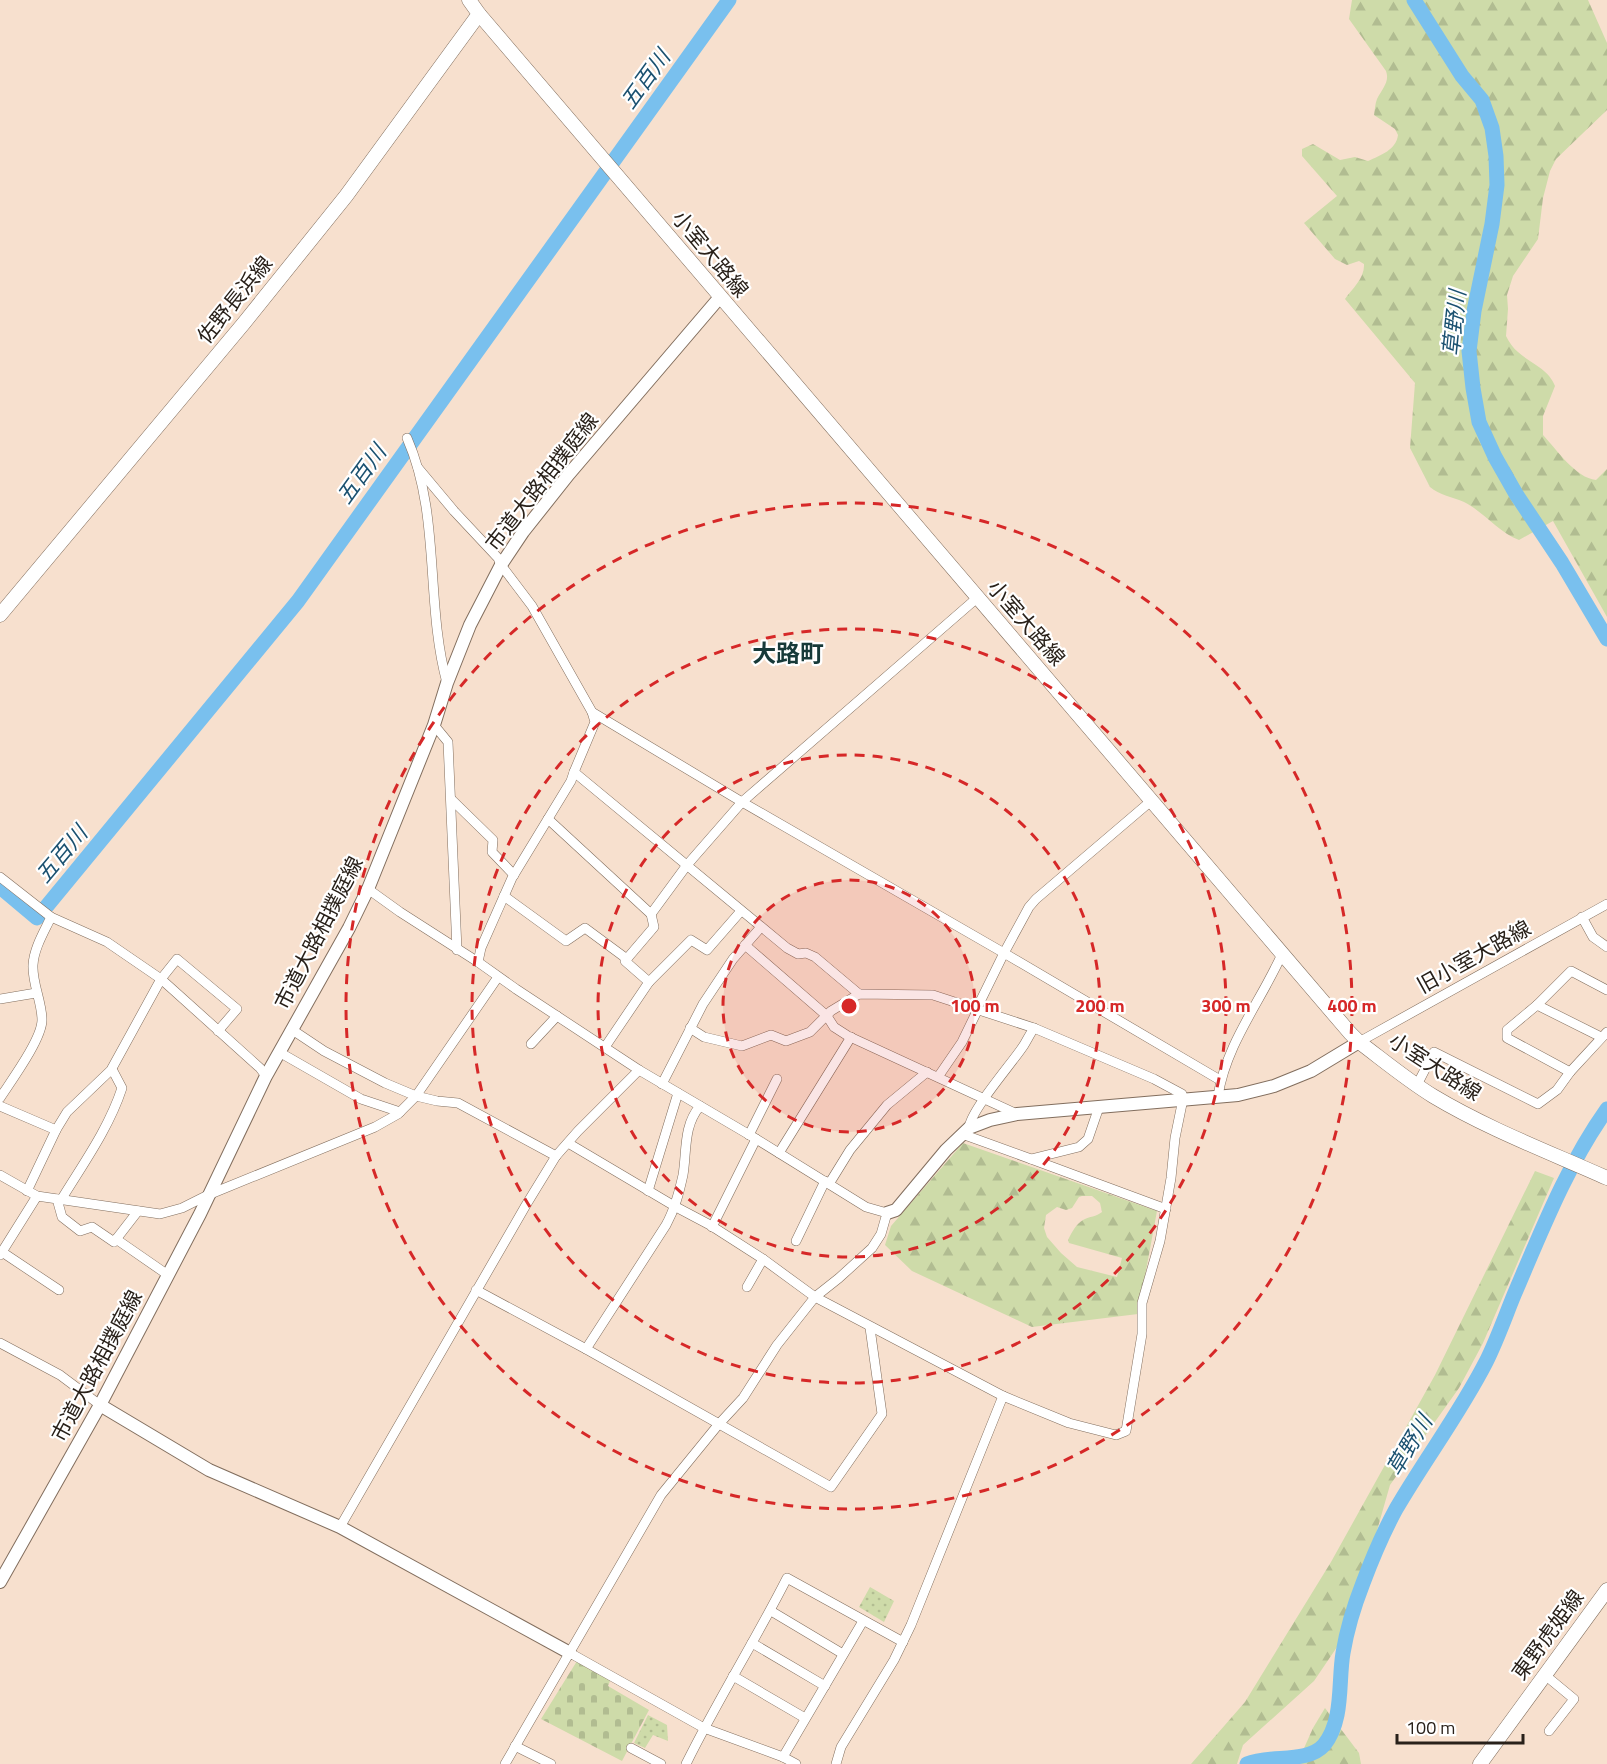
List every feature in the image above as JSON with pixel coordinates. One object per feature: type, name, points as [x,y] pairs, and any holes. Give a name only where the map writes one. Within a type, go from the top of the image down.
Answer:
[{"type":"main road","points":[[469,0],[478,14]]},
{"type":"main road","name":"小室大路線","points":[[478,14],[1281,954],[1359,1042],[1433,1096],[1607,1178]]},
{"type":"main road","name":"佐野長浜線","points":[[0,615],[340,204],[478,14]]},
{"type":"main road","name":"東野虎姫線","points":[[1480,1764],[1607,1590]]},
{"type":"street","name":"市道大路相撲庭線","points":[[0,1582],[100,1405],[168,1275],[266,1076],[349,928],[368,889],[434,725],[447,683],[470,625],[501,565],[523,532],[569,474],[720,297]]},
{"type":"street","points":[[407,438],[418,468],[428,513],[441,658],[447,683]]},
{"type":"street","points":[[418,468],[498,558],[532,606],[592,712],[595,722],[571,782],[514,875],[481,948],[478,962]]},
{"type":"street","points":[[651,914],[687,865],[742,802],[977,598]]},
{"type":"street","points":[[592,712],[742,802],[1220,1080]]},
{"type":"street","points":[[434,725],[448,742],[458,950]]},
{"type":"street","points":[[574,771],[787,948],[798,954],[806,953],[815,957],[859,994]]},
{"type":"street","points":[[451,799],[493,840],[492,852],[514,875]]},
{"type":"street","points":[[938,1077],[962,1042],[1004,953],[1029,907],[1150,801]]},
{"type":"street","points":[[548,819],[651,914],[654,927],[625,961],[649,982]]},
{"type":"street","points":[[0,877],[50,916],[107,942],[161,979],[266,1076]]},
{"type":"street","points":[[368,889],[639,1070],[866,1207],[887,1213],[896,1210],[946,1150],[966,1131],[990,1120],[1017,1114],[1238,1095],[1274,1086],[1311,1071],[1359,1042]]},
{"type":"street","points":[[504,896],[566,941],[585,928],[627,959]]},
{"type":"street","name":"旧小室大路線","points":[[1359,1042],[1607,904]]},
{"type":"street","points":[[605,1047],[649,982],[691,940],[708,950],[741,911]]},
{"type":"street","points":[[0,1098],[39,1033],[42,1021],[32,966],[34,954],[50,916]]},
{"type":"street","points":[[1582,917],[1593,937],[1607,947]]},
{"type":"street","points":[[662,1083],[703,1004],[733,959],[762,927]]},
{"type":"street","points":[[745,945],[827,1016],[834,1027],[1017,1114]]},
{"type":"street","points":[[1218,1096],[1220,1080],[1234,1045],[1281,954]]},
{"type":"street","points":[[27,1191],[67,1112],[112,1069],[161,979],[177,959],[237,1009],[218,1031]]},
{"type":"street","points":[[1570,1072],[1507,1038],[1507,1030],[1571,972],[1607,990]]},
{"type":"street","points":[[0,1175],[37,1196],[160,1214],[182,1208],[375,1126],[400,1112],[416,1096],[498,977]]},
{"type":"street","points":[[0,999],[36,993]]},
{"type":"street","points":[[568,1143],[712,1227],[764,1259],[815,1298],[870,1328],[1003,1396],[1069,1423],[1116,1435],[1126,1431],[1142,1334],[1142,1304],[1160,1241],[1182,1094],[1154,1079],[1034,1028],[933,995],[859,994],[831,1011],[810,1032],[786,1041],[771,1035],[742,1046],[704,1037],[690,1028]]},
{"type":"street","points":[[1417,1085],[1434,1052],[1538,1104],[1557,1090],[1570,1072],[1604,1035],[1537,1005]]},
{"type":"street","points":[[531,1044],[557,1016]]},
{"type":"street","points":[[966,1131],[984,1098],[1034,1028]]},
{"type":"street","points":[[291,1029],[334,1056],[385,1083],[416,1096],[458,1103],[556,1156]]},
{"type":"street","points":[[780,1153],[851,1037]]},
{"type":"street","points":[[279,1052],[361,1099],[400,1112]]},
{"type":"street","points":[[112,1069],[122,1088],[118,1100],[99,1137],[59,1199],[62,1217],[80,1231],[92,1227],[114,1242],[138,1210]]},
{"type":"street","points":[[340,1527],[525,1205],[556,1156],[639,1070]]},
{"type":"street","points":[[796,1241],[827,1183],[850,1150],[887,1105],[927,1072]]},
{"type":"street","points":[[712,1227],[777,1078]]},
{"type":"street","points":[[648,1191],[678,1093]]},
{"type":"street","points":[[0,1106],[56,1130]]},
{"type":"street","points":[[586,1349],[676,1207],[683,1173],[686,1137],[692,1115],[699,1106]]},
{"type":"street","points":[[1031,1159],[1079,1147],[1088,1139],[1099,1107]]},
{"type":"street","points":[[966,1131],[1031,1159],[1166,1209]]},
{"type":"street","points":[[37,1196],[1,1254],[59,1290]]},
{"type":"street","points":[[505,1764],[661,1495],[743,1398],[777,1345],[815,1298],[872,1248],[881,1234],[887,1213]]},
{"type":"street","points":[[116,1239],[168,1275]]},
{"type":"street","points":[[747,1287],[764,1259]]},
{"type":"street","points":[[476,1290],[831,1487],[882,1414],[870,1328]]},
{"type":"street","points":[[0,1342],[60,1375],[100,1405],[209,1470],[340,1527],[704,1728],[796,1764]]},
{"type":"street","points":[[836,1764],[841,1748],[894,1660],[911,1625],[1003,1396]]},
{"type":"street","points":[[686,1764],[787,1578],[903,1642]]},
{"type":"street","points":[[771,1611],[843,1654]]},
{"type":"street","points":[[783,1757],[863,1621]]},
{"type":"street","points":[[752,1643],[825,1686]]},
{"type":"street","points":[[1545,1675],[1574,1699],[1549,1731]]},
{"type":"street","points":[[733,1676],[804,1718]]},
{"type":"street","points":[[515,1746],[551,1764]]},
{"type":"street","points":[[631,1748],[661,1764]]},
{"type":"green space","points":[[1352,0],[1588,0],[1607,43],[1607,110],[1556,159],[1550,171],[1543,198],[1538,239],[1513,276],[1507,295],[1506,336],[1511,345],[1548,375],[1555,386],[1543,416],[1543,435],[1581,474],[1596,480],[1607,469],[1607,617],[1553,521],[1519,540],[1504,532],[1471,506],[1430,487],[1410,448],[1415,383],[1345,299],[1360,279],[1364,264],[1359,261],[1347,265],[1335,259],[1304,223],[1337,196],[1302,156],[1302,149],[1313,144],[1340,160],[1355,157],[1368,161],[1383,154],[1397,140],[1398,135],[1395,129],[1374,115],[1376,101],[1385,85],[1387,75],[1349,19]]},
{"type":"green space","points":[[963,1143],[1157,1211],[1138,1314],[1032,1327],[912,1271],[885,1245],[891,1226]],"holes":[[[1092,1196],[1100,1203],[1102,1212],[1081,1222],[1068,1240],[1069,1243],[1122,1258],[1117,1277],[1077,1267],[1047,1237],[1044,1228],[1046,1215],[1057,1207],[1066,1210],[1072,1208],[1079,1197]]]},
{"type":"green space","points":[[1535,1171],[1554,1178],[1483,1343],[1459,1388],[1390,1485],[1356,1619],[1314,1681],[1243,1745],[1237,1764],[1191,1764],[1245,1702],[1331,1562],[1435,1375]]},
{"type":"green space","points":[[870,1587],[894,1601],[884,1622],[859,1607]]},
{"type":"green space","points":[[577,1661],[612,1676],[608,1686],[649,1710],[622,1761],[541,1719]]},
{"type":"green space","points":[[1325,1708],[1359,1753],[1361,1764],[1297,1764]]},
{"type":"green space","points":[[648,1715],[667,1725],[668,1741],[653,1735],[645,1748],[634,1743]]},
{"type":"waterway","name":"五百川","points":[[0,887],[37,918],[298,601],[729,0]]},
{"type":"waterway","name":"草野川","points":[[1414,0],[1462,76],[1482,100],[1492,128],[1497,185],[1469,351],[1479,422],[1516,494],[1562,563],[1607,639]]},
{"type":"waterway","name":"草野川","points":[[1247,1764],[1267,1759],[1308,1755],[1324,1745],[1330,1735],[1337,1713],[1343,1653],[1349,1626],[1378,1545],[1396,1509],[1486,1362],[1556,1199],[1579,1153],[1607,1109]]},
{"type":"district","name":"大路町","points":[[788,654]]}]
